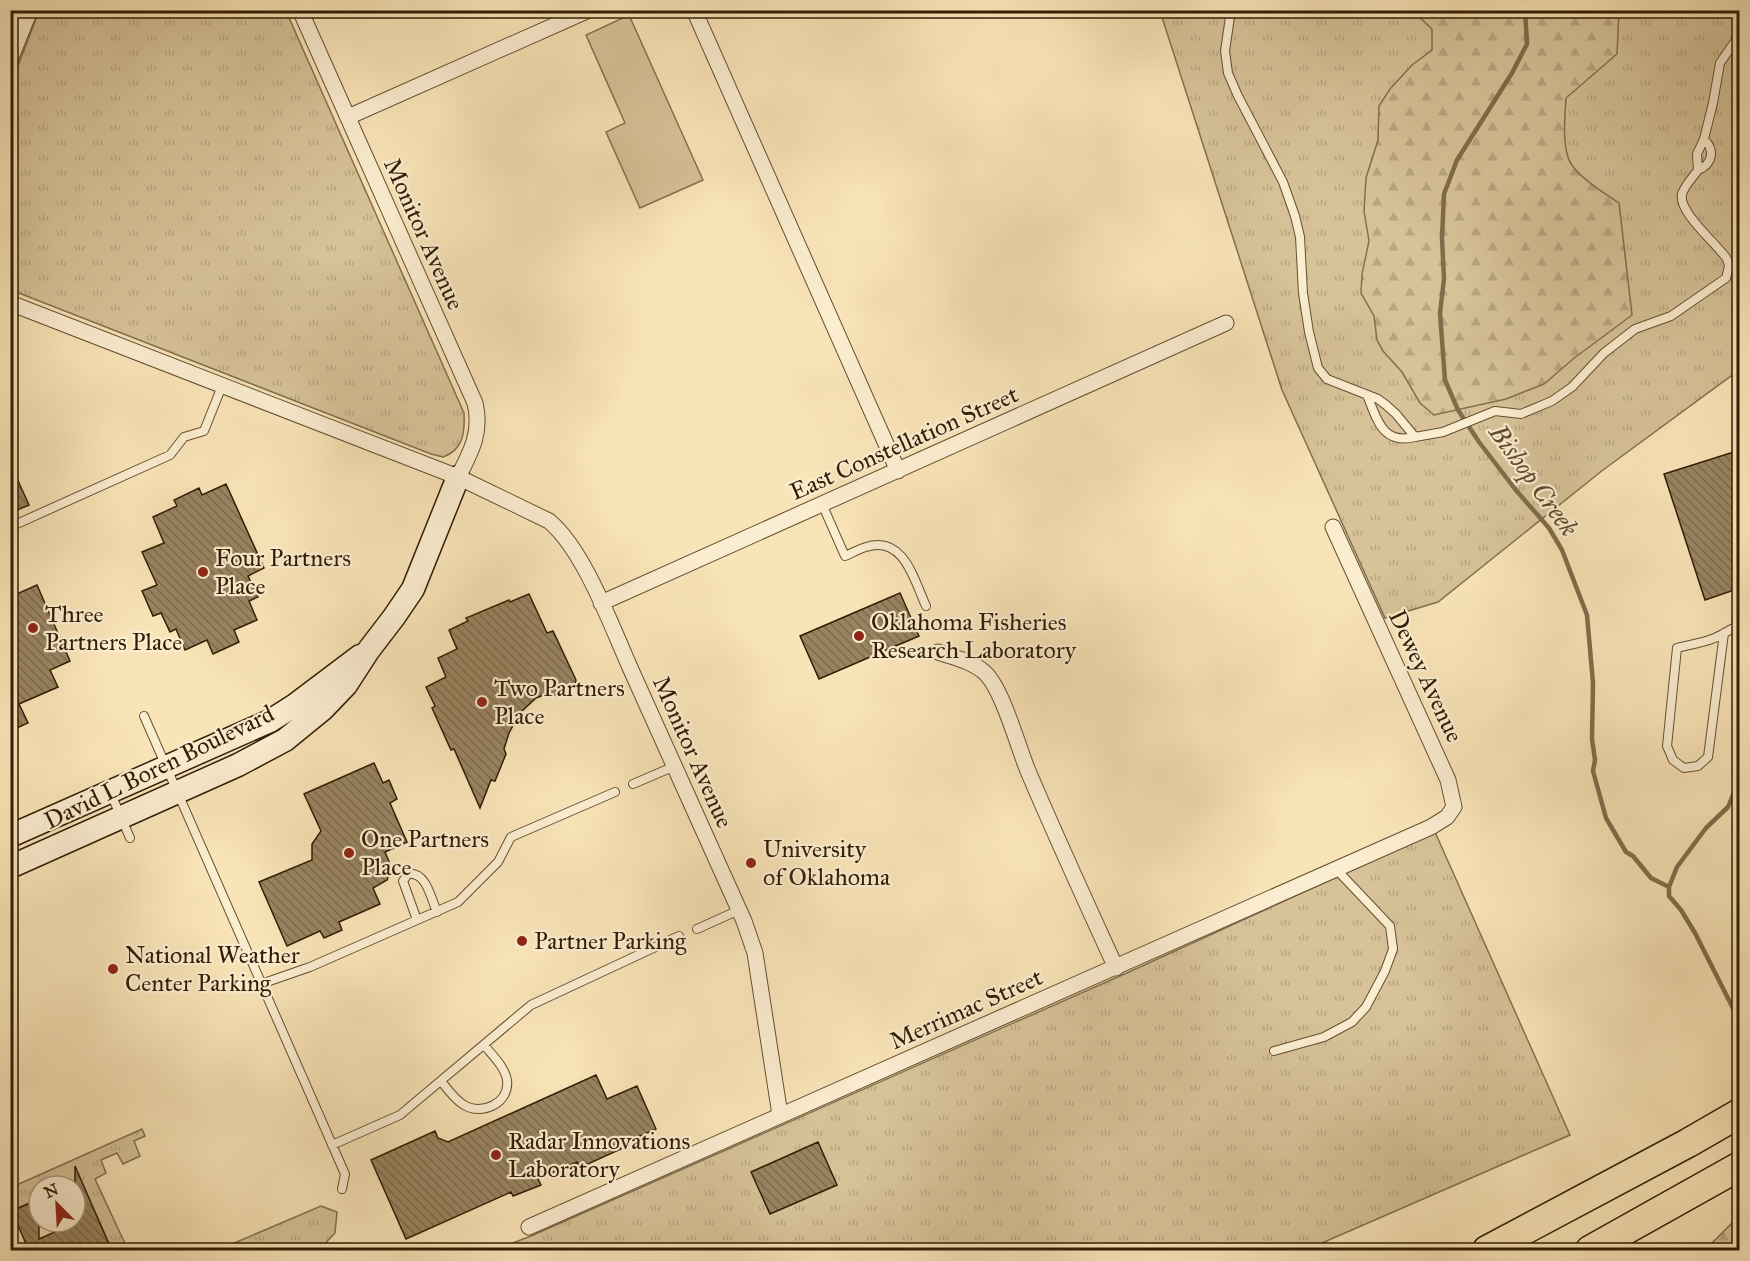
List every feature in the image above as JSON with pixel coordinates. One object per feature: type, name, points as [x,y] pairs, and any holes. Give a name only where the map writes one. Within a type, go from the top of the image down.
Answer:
[{"type":"highway","points":[[1487,1251],[1735,1116]]},
{"type":"highway","points":[[1590,1251],[1740,1166]]},
{"type":"street","points":[[11,55],[30,10]]},
{"type":"street","name":"Monitor Avenue","points":[[300,10],[475,403],[479,417],[476,441],[458,477]]},
{"type":"street","points":[[348,117],[589,10]]},
{"type":"street","points":[[694,10],[897,471]]},
{"type":"street","name":"Monitor Avenue","points":[[10,303],[458,477],[525,508],[549,521],[562,532],[601,603],[739,910],[754,953],[780,1115]]},
{"type":"street","name":"East Constellation Street","points":[[601,603],[1226,323]]},
{"type":"street","name":"David L Boren Boulevard","points":[[10,836],[167,768],[255,742],[285,740],[323,709],[346,686],[413,589],[458,477]]},
{"type":"street","name":"Dewey Avenue","points":[[1333,527],[1437,752],[1454,800],[1452,813],[1431,827],[1421,830]]},
{"type":"street","points":[[938,652],[978,668],[985,673],[995,688],[1027,770],[1116,968]]},
{"type":"street","name":"David L Boren Boulevard","points":[[10,867],[126,828],[255,742]]},
{"type":"street","name":"Merrimac Street","points":[[529,1227],[1116,968],[1421,830]]},
{"type":"lane","points":[[1231,10],[1225,51],[1228,73],[1283,182],[1295,216],[1300,237],[1308,332],[1318,368],[1327,379],[1378,399],[1396,414],[1414,437]]},
{"type":"lane","points":[[1698,170],[1697,154],[1704,139],[1720,63],[1740,34]]},
{"type":"lane","points":[[1367,395],[1375,416],[1386,433],[1396,438],[1406,439],[1443,432],[1495,411],[1521,414],[1552,401],[1572,387],[1604,353],[1635,329],[1671,316],[1726,279],[1729,266],[1727,259],[1688,214],[1682,200],[1685,187],[1698,170],[1707,165],[1711,155],[1709,144],[1704,139]]},
{"type":"lane","points":[[10,527],[170,455],[184,437],[204,431],[222,386]]},
{"type":"lane","points":[[822,504],[845,556],[868,546],[888,546],[900,552],[926,606]]},
{"type":"lane","points":[[1724,633],[1708,757],[1698,766],[1684,768],[1673,760],[1667,746],[1677,648],[1714,638],[1724,633],[1740,625]]},
{"type":"lane","points":[[144,716],[345,1174],[342,1189]]},
{"type":"lane","points":[[633,784],[675,766]]},
{"type":"lane","points":[[110,792],[126,828]]},
{"type":"lane","points":[[261,984],[310,967],[458,902],[498,862],[511,837],[615,792]]},
{"type":"lane","points":[[1274,1051],[1324,1037],[1352,1022],[1366,1007],[1385,971],[1393,949],[1390,926],[1336,869]]},
{"type":"lane","points":[[417,920],[403,881],[408,874],[415,873],[422,877],[437,912]]},
{"type":"lane","points":[[697,928],[739,910]]},
{"type":"lane","points":[[332,1145],[400,1115],[537,1002],[679,936]]},
{"type":"lane","points":[[441,1081],[462,1104],[470,1108],[479,1110],[497,1103],[503,1097],[507,1081],[502,1066],[484,1045]]},
{"type":"green space","points":[[39,11],[286,11],[464,413],[463,434],[455,450],[443,457],[431,454],[11,290],[11,84]]},
{"type":"green space","points":[[1160,11],[1739,11],[1739,370],[1603,470],[1438,602],[1385,618],[1282,390]]},
{"type":"green space","points":[[1413,11],[1619,11],[1617,54],[1566,98],[1565,137],[1567,153],[1572,166],[1591,184],[1619,203],[1632,315],[1544,384],[1506,399],[1434,415],[1420,403],[1402,372],[1383,351],[1377,340],[1374,316],[1361,293],[1362,274],[1369,241],[1364,211],[1366,178],[1378,140],[1379,106],[1390,89],[1412,65],[1432,50],[1432,29]]},
{"type":"green space","points":[[629,15],[703,180],[640,208],[606,132],[625,123],[586,35]]},
{"type":"green space","points":[[1435,832],[1570,1135],[1306,1250],[494,1250],[531,1236],[1129,972]]},
{"type":"green space","points":[[142,1129],[145,1136],[134,1141],[140,1156],[123,1164],[117,1153],[101,1160],[106,1173],[95,1179],[128,1250],[112,1250],[87,1194],[87,1174],[41,1174]]},
{"type":"green space","points":[[27,1180],[27,1204],[11,1211],[10,1188]]},
{"type":"green space","points":[[321,1206],[337,1212],[335,1233],[319,1250],[218,1250]]},
{"type":"green space","points":[[1739,1216],[1739,1250],[1705,1250]]},
{"type":"building","points":[[1740,450],[1740,588],[1705,600],[1664,474]]},
{"type":"building","points":[[10,463],[29,505],[10,513]]},
{"type":"building","name":"Four Partners Place","points":[[226,484],[264,568],[248,576],[258,597],[249,601],[257,620],[234,630],[239,642],[213,654],[207,640],[185,650],[176,629],[170,632],[161,613],[153,616],[142,591],[157,585],[142,552],[164,543],[153,517],[177,506],[174,500],[199,488],[202,495]]},
{"type":"building","name":"Three Partners Place","points":[[37,585],[70,661],[50,670],[58,687],[19,704],[28,723],[10,731],[10,597]]},
{"type":"building","name":"Oklahoma Fisheries Research Laboratory","points":[[900,593],[919,636],[819,679],[800,636]]},
{"type":"building","name":"Two Partners Place","points":[[529,594],[547,633],[553,631],[576,680],[575,684],[552,697],[546,694],[536,698],[520,713],[509,733],[504,749],[506,754],[495,781],[491,780],[480,808],[454,749],[451,750],[432,708],[435,706],[426,687],[446,677],[438,658],[457,649],[449,630],[468,621],[466,618]]},
{"type":"building","name":"One Partners Place","points":[[374,763],[383,783],[389,780],[397,799],[390,803],[407,842],[385,852],[392,869],[387,880],[373,888],[380,904],[339,922],[342,930],[324,938],[320,931],[287,946],[259,882],[312,860],[312,844],[321,831],[304,794]]},
{"type":"building","name":"Radar Innovations Laboratory","points":[[596,1075],[607,1099],[637,1086],[656,1129],[619,1145],[621,1149],[579,1168],[577,1162],[538,1179],[541,1185],[513,1196],[511,1192],[406,1239],[371,1160],[435,1131],[438,1138],[448,1142]]},
{"type":"building","points":[[818,1142],[837,1185],[770,1214],[751,1172]]},
{"type":"building","points":[[87,1194],[112,1251],[12,1251],[26,1244],[12,1211],[27,1204],[27,1234],[39,1234],[39,1239],[50,1234],[87,1234]]},
{"type":"waterway","name":"Bishop Creek","points":[[1525,10],[1527,44],[1512,73],[1457,160],[1444,194],[1442,238],[1444,279],[1440,313],[1445,380],[1458,410],[1479,442],[1549,528],[1562,550],[1587,615],[1593,683],[1592,739],[1595,760],[1593,771],[1606,818],[1626,852],[1633,856],[1651,878],[1669,887]]},
{"type":"waterway","name":"Bishop Creek","points":[[1740,778],[1728,807],[1706,828],[1677,867],[1669,887],[1669,896],[1695,933],[1740,1022]]},
{"type":"place","name":"Four Partners Place","points":[[203,572]]},
{"type":"place","name":"Three Partners Place","points":[[33,628]]},
{"type":"place","name":"Oklahoma Fisheries Research Laboratory","points":[[859,636]]},
{"type":"place","name":"Two Partners Place","points":[[482,702]]},
{"type":"place","name":"One Partners Place","points":[[349,853]]},
{"type":"place","name":"University of Oklahoma","points":[[751,863]]},
{"type":"place","name":"Partner Parking","points":[[522,941]]},
{"type":"place","name":"National Weather Center Parking","points":[[113,969]]},
{"type":"place","name":"Radar Innovations Laboratory","points":[[496,1155]]}]
